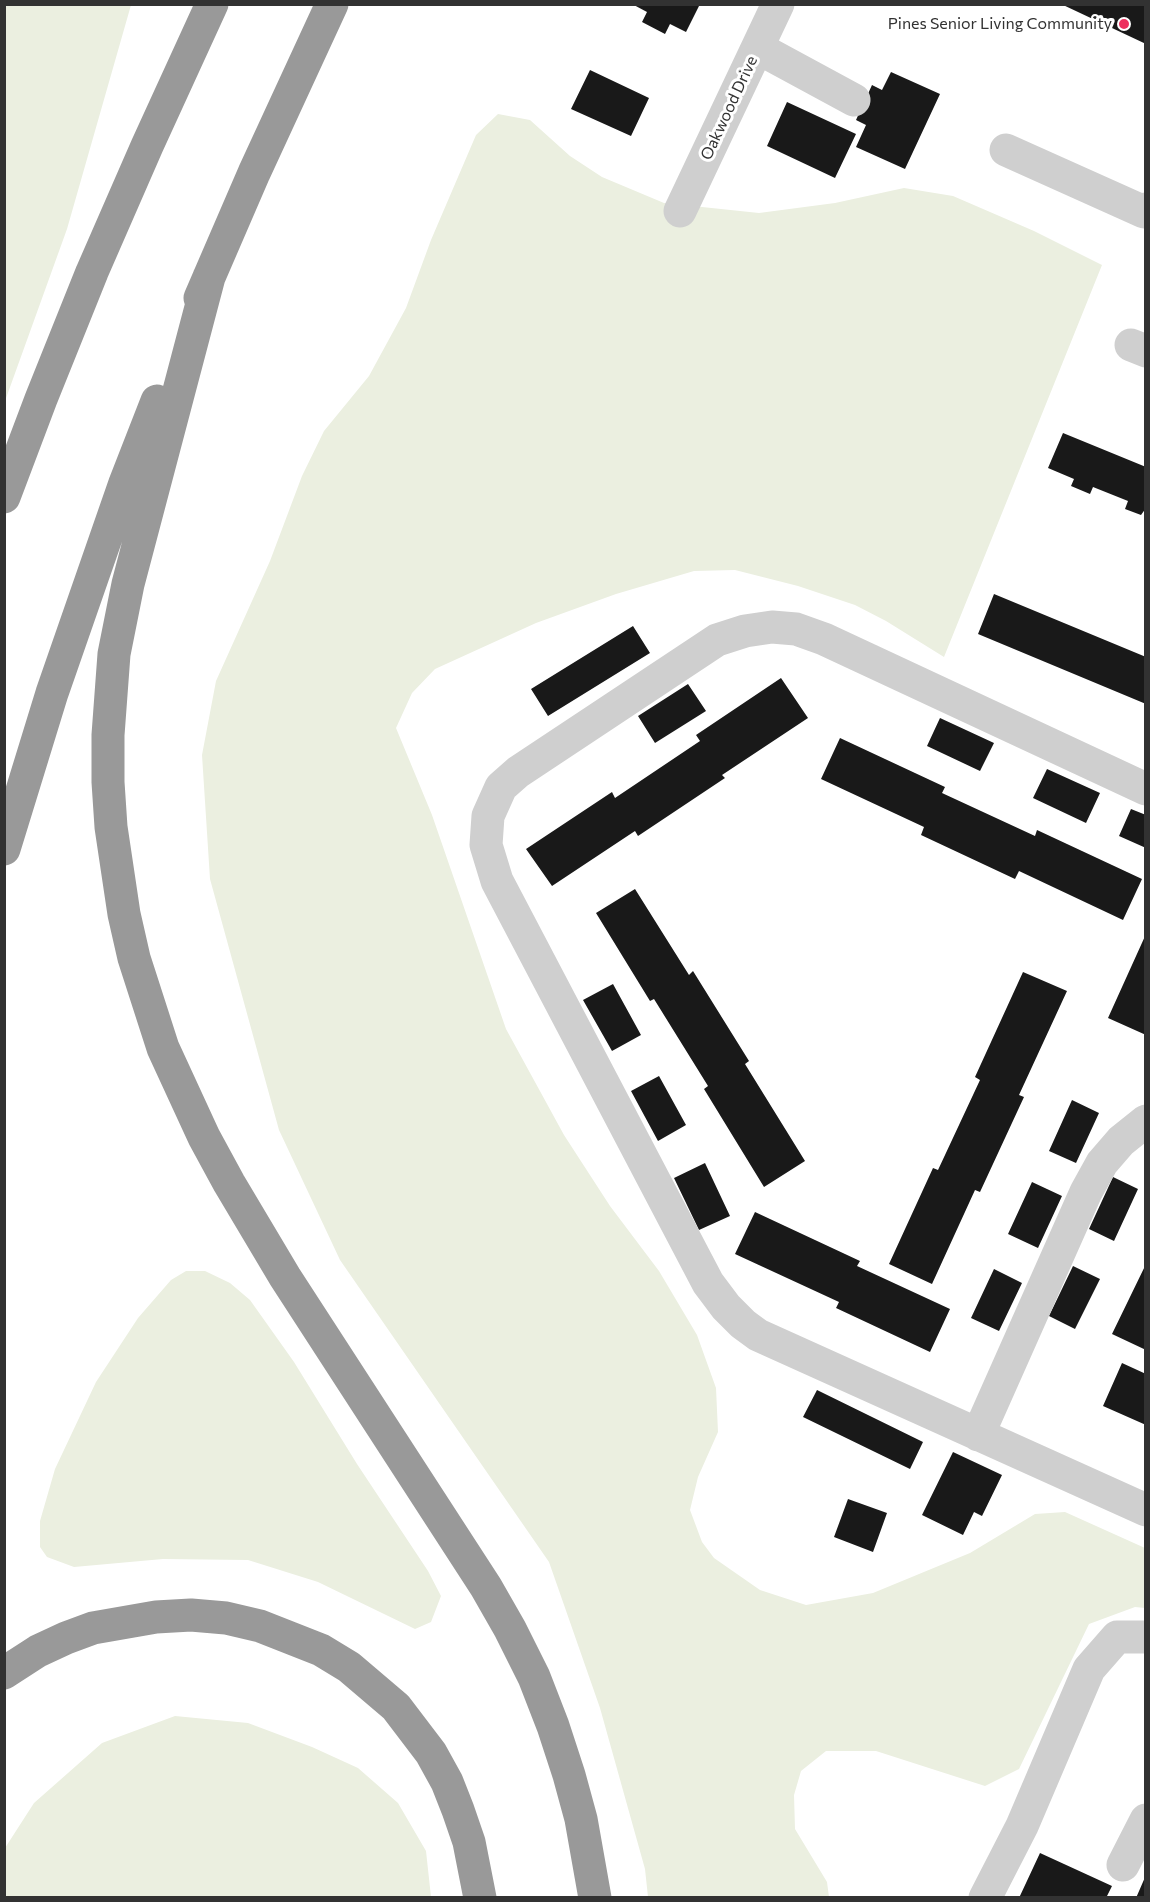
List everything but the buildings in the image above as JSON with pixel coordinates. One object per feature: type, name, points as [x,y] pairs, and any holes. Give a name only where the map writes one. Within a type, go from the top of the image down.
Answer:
[{"type":"highway","points":[[4,497],[92,272],[212,4]]},
{"type":"highway","points":[[4,849],[52,693],[95,567],[166,379],[209,277],[332,4]]},
{"type":"highway","points":[[209,277],[128,584],[114,654],[109,714],[108,782],[113,838],[126,925],[147,1002],[163,1048],[204,1137],[285,1277],[486,1587],[530,1668],[569,1775],[583,1829],[595,1898]]},
{"type":"highway","points":[[4,1673],[38,1651],[66,1638],[93,1629],[156,1617],[191,1615],[238,1621],[271,1629],[321,1650],[349,1667],[389,1700],[416,1730],[431,1753],[447,1782],[458,1810],[474,1862],[480,1898]]},
{"type":"street","name":"Oakwood Drive","points":[[680,211],[778,4]]},
{"type":"street","points":[[758,48],[855,100]]},
{"type":"street","points":[[1006,150],[1144,212],[1146,209]]},
{"type":"street","points":[[1146,789],[824,639],[796,629],[771,627],[745,631],[717,640],[518,772],[501,787],[488,816],[486,845],[497,881],[708,1283],[726,1307],[758,1335],[1146,1510]]},
{"type":"street","points":[[978,1435],[1086,1192],[1108,1156],[1121,1141],[1146,1121]]},
{"type":"street","points":[[985,1898],[1022,1826],[1089,1669],[1117,1637],[1146,1637]]},
{"type":"street","points":[[1123,1865],[1146,1820]]},
{"type":"shaded area","points":[[5,4],[131,5],[67,229],[5,401]]},
{"type":"shaded area","points":[[498,114],[530,120],[570,156],[602,177],[664,203],[759,213],[835,203],[904,188],[953,196],[1034,231],[1102,265],[944,657],[886,621],[855,605],[798,586],[735,570],[694,571],[616,594],[536,623],[435,669],[412,693],[396,728],[432,815],[506,1029],[564,1135],[610,1206],[659,1271],[697,1335],[716,1388],[718,1432],[698,1477],[690,1510],[702,1542],[714,1558],[760,1590],[806,1605],[873,1593],[970,1553],[1035,1514],[1065,1512],[1145,1548],[1145,1608],[1135,1607],[1089,1624],[1019,1769],[985,1786],[876,1751],[826,1751],[801,1771],[794,1795],[795,1829],[827,1882],[829,1897],[648,1897],[645,1869],[600,1708],[549,1562],[340,1260],[279,1130],[210,879],[202,755],[216,681],[270,561],[302,476],[324,431],[369,376],[406,308],[431,240],[476,135]]},
{"type":"shaded area","points":[[186,1271],[205,1271],[230,1283],[250,1300],[294,1362],[357,1464],[428,1571],[441,1596],[431,1622],[415,1629],[318,1582],[248,1560],[163,1559],[74,1567],[47,1557],[40,1547],[40,1521],[55,1469],[96,1382],[138,1318],[171,1280]]},
{"type":"shaded area","points":[[175,1716],[248,1723],[312,1747],[358,1768],[398,1803],[426,1851],[431,1897],[5,1897],[5,1848],[34,1803],[102,1743]]},
{"type":"place","name":"Pines Senior Living Community","points":[[1124,24]]}]
